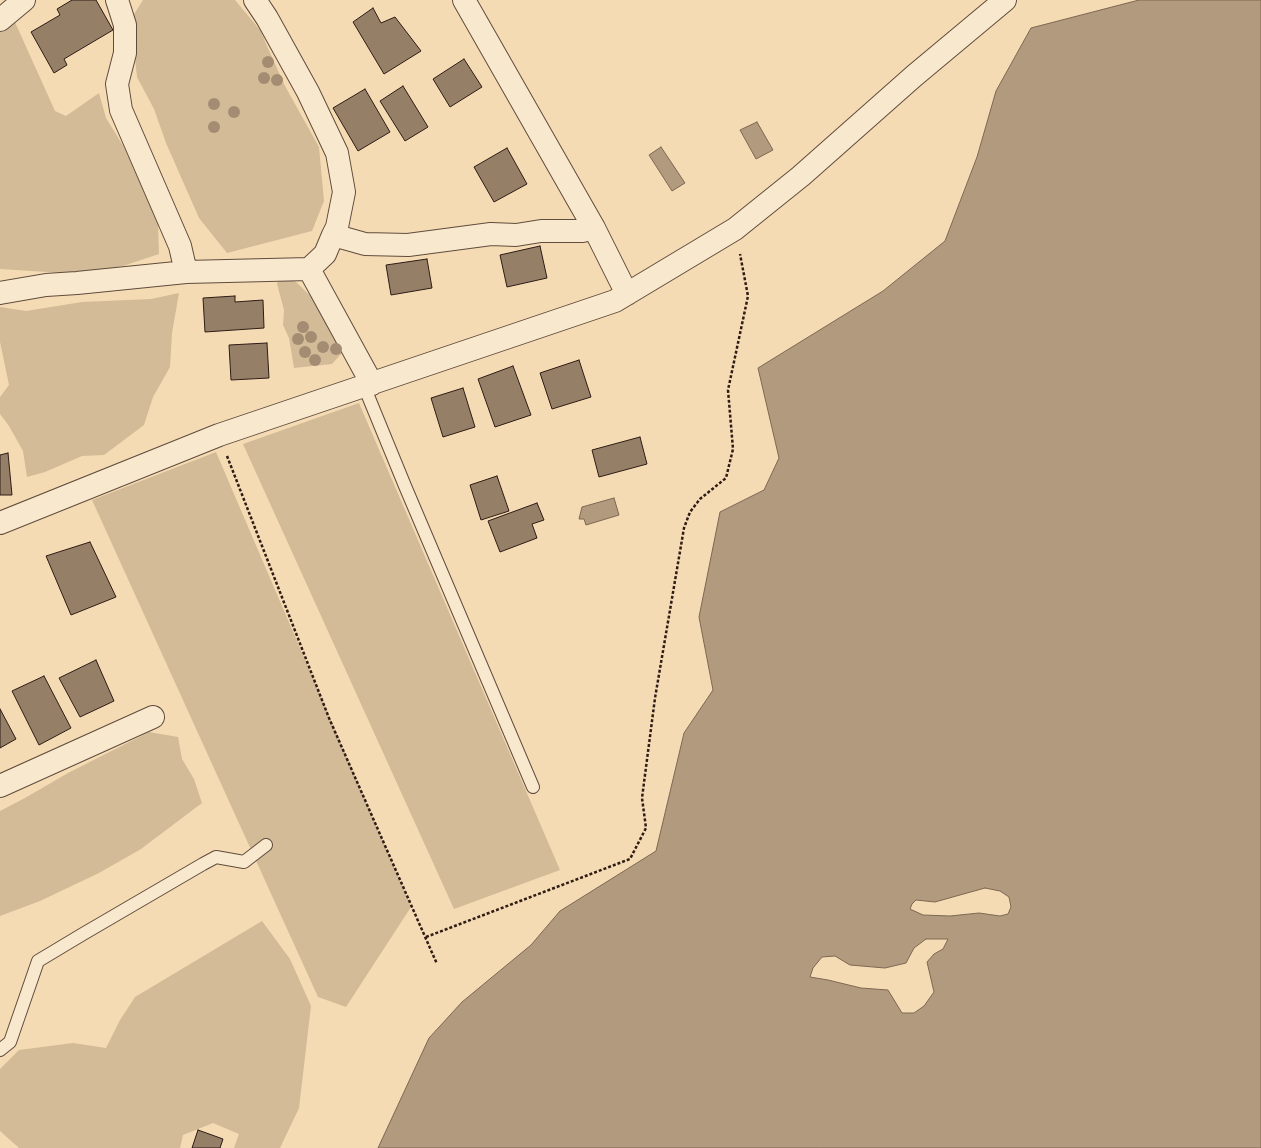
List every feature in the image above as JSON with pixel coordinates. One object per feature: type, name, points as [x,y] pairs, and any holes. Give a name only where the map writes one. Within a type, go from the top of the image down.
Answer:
[{"type":"street","points":[[0,20],[24,0]]},
{"type":"street","points":[[116,0],[125,25],[125,52],[117,84],[121,110],[180,246],[186,272]]},
{"type":"street","points":[[0,293],[46,285],[77,284],[186,272],[309,269],[325,254],[337,227],[344,192],[337,153],[308,92],[267,18],[255,0]]},
{"type":"street","points":[[464,0],[594,228],[627,294]]},
{"type":"street","points":[[0,522],[219,435],[615,301],[735,229],[801,176],[914,76],[1005,0]]},
{"type":"street","points":[[333,235],[365,244],[408,245],[491,234],[516,235],[541,231],[583,230],[594,228]]},
{"type":"street","points":[[309,269],[368,385]]},
{"type":"street","points":[[0,786],[153,717]]},
{"type":"lane","points":[[368,385],[414,508],[533,787]]},
{"type":"lane","points":[[0,1050],[10,1042],[38,961],[216,857],[244,862],[266,845]]},
{"type":"path","points":[[426,937],[630,859],[646,828],[642,798],[654,698],[684,528],[690,512],[700,499],[726,478],[733,449],[728,390],[748,296],[735,229]]},
{"type":"path","points":[[219,435],[329,718],[437,964]]},
{"type":"shaded area","points":[[143,0],[235,0],[261,31],[285,86],[319,147],[324,201],[312,231],[227,253],[199,218],[166,143],[154,109],[137,77],[131,19]]},
{"type":"shaded area","points":[[1139,0],[1261,0],[1261,1148],[378,1148],[429,1038],[462,1002],[531,945],[560,911],[656,851],[684,733],[713,690],[699,617],[720,512],[764,490],[779,458],[758,368],[883,291],[945,241],[977,157],[996,91],[1031,28]],"holes":[[[985,888],[1000,891],[1009,897],[1011,907],[1008,914],[1000,916],[979,913],[950,916],[923,915],[910,909],[916,900],[935,902]],[[926,939],[948,939],[943,949],[934,954],[927,962],[934,992],[924,1006],[914,1013],[902,1013],[888,990],[861,988],[810,977],[813,968],[822,957],[835,956],[850,965],[885,968],[906,963],[914,948]]]},
{"type":"shaded area","points":[[14,20],[55,111],[66,116],[99,93],[106,118],[124,147],[158,223],[159,254],[123,266],[79,274],[0,269],[0,31]]},
{"type":"shaded area","points":[[757,122],[773,150],[756,159],[740,130]]},
{"type":"shaded area","points":[[661,147],[685,183],[672,191],[649,155]]},
{"type":"shaded area","points":[[282,272],[297,283],[320,305],[343,352],[332,364],[294,368],[289,338],[283,325],[284,310],[277,284]]},
{"type":"shaded area","points":[[179,293],[172,333],[170,367],[153,397],[144,425],[104,455],[82,456],[45,472],[27,477],[23,451],[9,426],[0,414],[0,397],[9,385],[0,342],[0,307],[26,311],[82,302],[151,299]]},
{"type":"shaded area","points":[[359,403],[560,870],[454,909],[243,444]]},
{"type":"shaded area","points":[[216,452],[411,907],[346,1007],[318,997],[92,500]]},
{"type":"shaded area","points":[[614,498],[619,515],[586,525],[584,519],[579,519],[582,507]]},
{"type":"shaded area","points":[[149,732],[178,737],[182,759],[194,779],[202,803],[141,849],[99,873],[40,901],[0,916],[0,811],[68,773]]},
{"type":"shaded area","points":[[262,921],[290,959],[311,1006],[299,1108],[280,1148],[234,1148],[239,1134],[213,1123],[183,1135],[180,1148],[19,1148],[0,1131],[0,1069],[19,1050],[73,1043],[106,1048],[120,1020],[135,997]]},
{"type":"building","points":[[72,0],[96,0],[113,30],[64,59],[67,65],[54,73],[31,32],[60,15],[57,9]]},
{"type":"building","points":[[373,8],[381,23],[395,17],[421,51],[384,74],[353,22]]},
{"type":"building","points":[[464,59],[482,87],[450,107],[433,79]]},
{"type":"building","points":[[403,86],[428,127],[405,141],[380,101]]},
{"type":"building","points":[[365,89],[390,132],[358,151],[333,108]]},
{"type":"building","points":[[507,148],[527,184],[494,202],[474,167]]},
{"type":"building","points":[[540,246],[547,278],[507,287],[500,255]]},
{"type":"building","points":[[427,259],[432,288],[391,295],[386,265]]},
{"type":"building","points":[[235,296],[235,302],[263,300],[264,328],[205,332],[203,298]]},
{"type":"building","points":[[267,343],[269,378],[231,380],[229,345]]},
{"type":"building","points":[[579,360],[591,397],[552,409],[540,373]]},
{"type":"building","points":[[513,366],[531,415],[495,427],[478,379]]},
{"type":"building","points":[[463,388],[475,427],[443,437],[431,398]]},
{"type":"building","points":[[640,437],[647,464],[599,477],[592,450]]},
{"type":"building","points":[[8,453],[12,495],[0,495],[0,455]]},
{"type":"building","points":[[497,476],[509,511],[481,520],[470,485]]},
{"type":"building","points":[[537,503],[544,520],[532,524],[537,538],[500,552],[488,521]]},
{"type":"building","points":[[90,542],[116,597],[71,615],[46,556]]},
{"type":"building","points":[[96,660],[114,701],[80,717],[59,678]]},
{"type":"building","points":[[44,676],[71,728],[39,745],[12,691]]},
{"type":"building","points":[[0,709],[16,739],[0,748]]},
{"type":"building","points":[[198,1130],[223,1139],[220,1148],[192,1148]]}]
